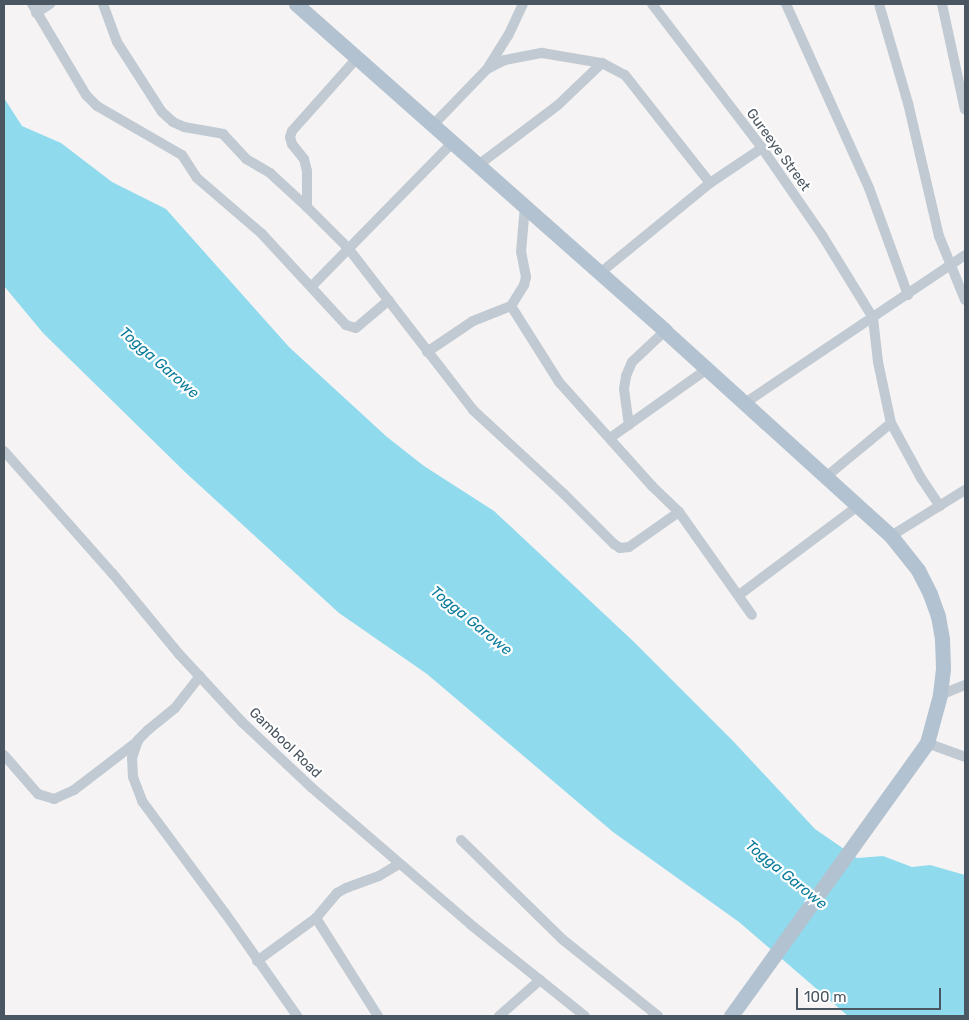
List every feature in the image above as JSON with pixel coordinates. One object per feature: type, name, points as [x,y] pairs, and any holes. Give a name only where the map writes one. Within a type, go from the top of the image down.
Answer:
[{"type":"main road","points":[[296,4],[665,331],[891,536],[918,570],[938,616],[942,639],[943,669],[940,694],[927,743],[731,1016]]},
{"type":"street","points":[[50,4],[34,8],[86,95],[97,106],[182,155],[197,178],[248,221],[351,328],[356,328],[388,300]]},
{"type":"street","points":[[103,4],[117,42],[162,112],[173,122],[184,127],[223,134],[246,159],[270,173],[307,207],[348,248],[472,410],[564,494],[614,544],[620,548],[629,547],[679,512]]},
{"type":"street","points":[[433,125],[487,69],[508,36],[523,4]]},
{"type":"street","name":"Gureeye Street","points":[[652,4],[762,148],[822,234],[873,318]]},
{"type":"street","points":[[786,4],[869,188],[908,295]]},
{"type":"street","points":[[879,4],[908,103],[940,236],[950,266],[965,300]]},
{"type":"street","points":[[942,4],[965,110]]},
{"type":"street","points":[[487,69],[505,60],[529,53],[542,53],[602,63],[613,67],[625,75],[710,183]]},
{"type":"street","points":[[307,207],[307,171],[304,159],[292,144],[290,137],[292,131],[357,58]]},
{"type":"street","points":[[477,166],[558,105],[602,63]]},
{"type":"street","points":[[312,286],[417,181],[453,142]]},
{"type":"street","points":[[600,273],[710,183],[762,148]]},
{"type":"street","points":[[427,352],[473,321],[512,306],[524,285],[526,277],[521,252],[525,206]]},
{"type":"street","points":[[745,403],[965,255]]},
{"type":"street","points":[[512,306],[559,382],[652,486],[679,512],[752,615]]},
{"type":"street","points":[[873,318],[878,362],[891,423],[921,478],[940,506]]},
{"type":"street","points":[[629,424],[624,389],[626,376],[632,362],[665,331]]},
{"type":"street","points":[[610,438],[707,369]]},
{"type":"street","points":[[827,476],[891,423]]},
{"type":"street","name":"Gambool Road","points":[[4,451],[113,574],[179,654],[263,741],[399,864],[470,924],[585,1016]]},
{"type":"street","points":[[891,536],[965,490]]},
{"type":"street","points":[[739,595],[858,506]]},
{"type":"street","points":[[4,754],[38,794],[54,799],[74,790],[138,740],[175,708],[200,676]]},
{"type":"street","points":[[940,694],[965,685]]},
{"type":"street","points":[[138,740],[131,767],[142,802],[226,913],[257,961],[297,1016]]},
{"type":"street","points":[[927,743],[965,757]]},
{"type":"street","points":[[461,840],[562,939],[658,1016]]},
{"type":"street","points":[[257,961],[316,918],[337,893],[360,882],[379,876],[399,864]]},
{"type":"street","points":[[316,918],[378,1016]]},
{"type":"street","points":[[499,1016],[540,980]]},
{"type":"water","name":"Togga Garowe","points":[[4,98],[22,126],[61,143],[112,182],[166,209],[289,347],[387,437],[424,466],[494,511],[633,641],[733,741],[815,829],[857,858],[883,856],[912,867],[930,865],[965,875],[965,1016],[848,1016],[739,922],[613,832],[427,674],[339,613],[185,472],[43,333],[4,286]]}]
